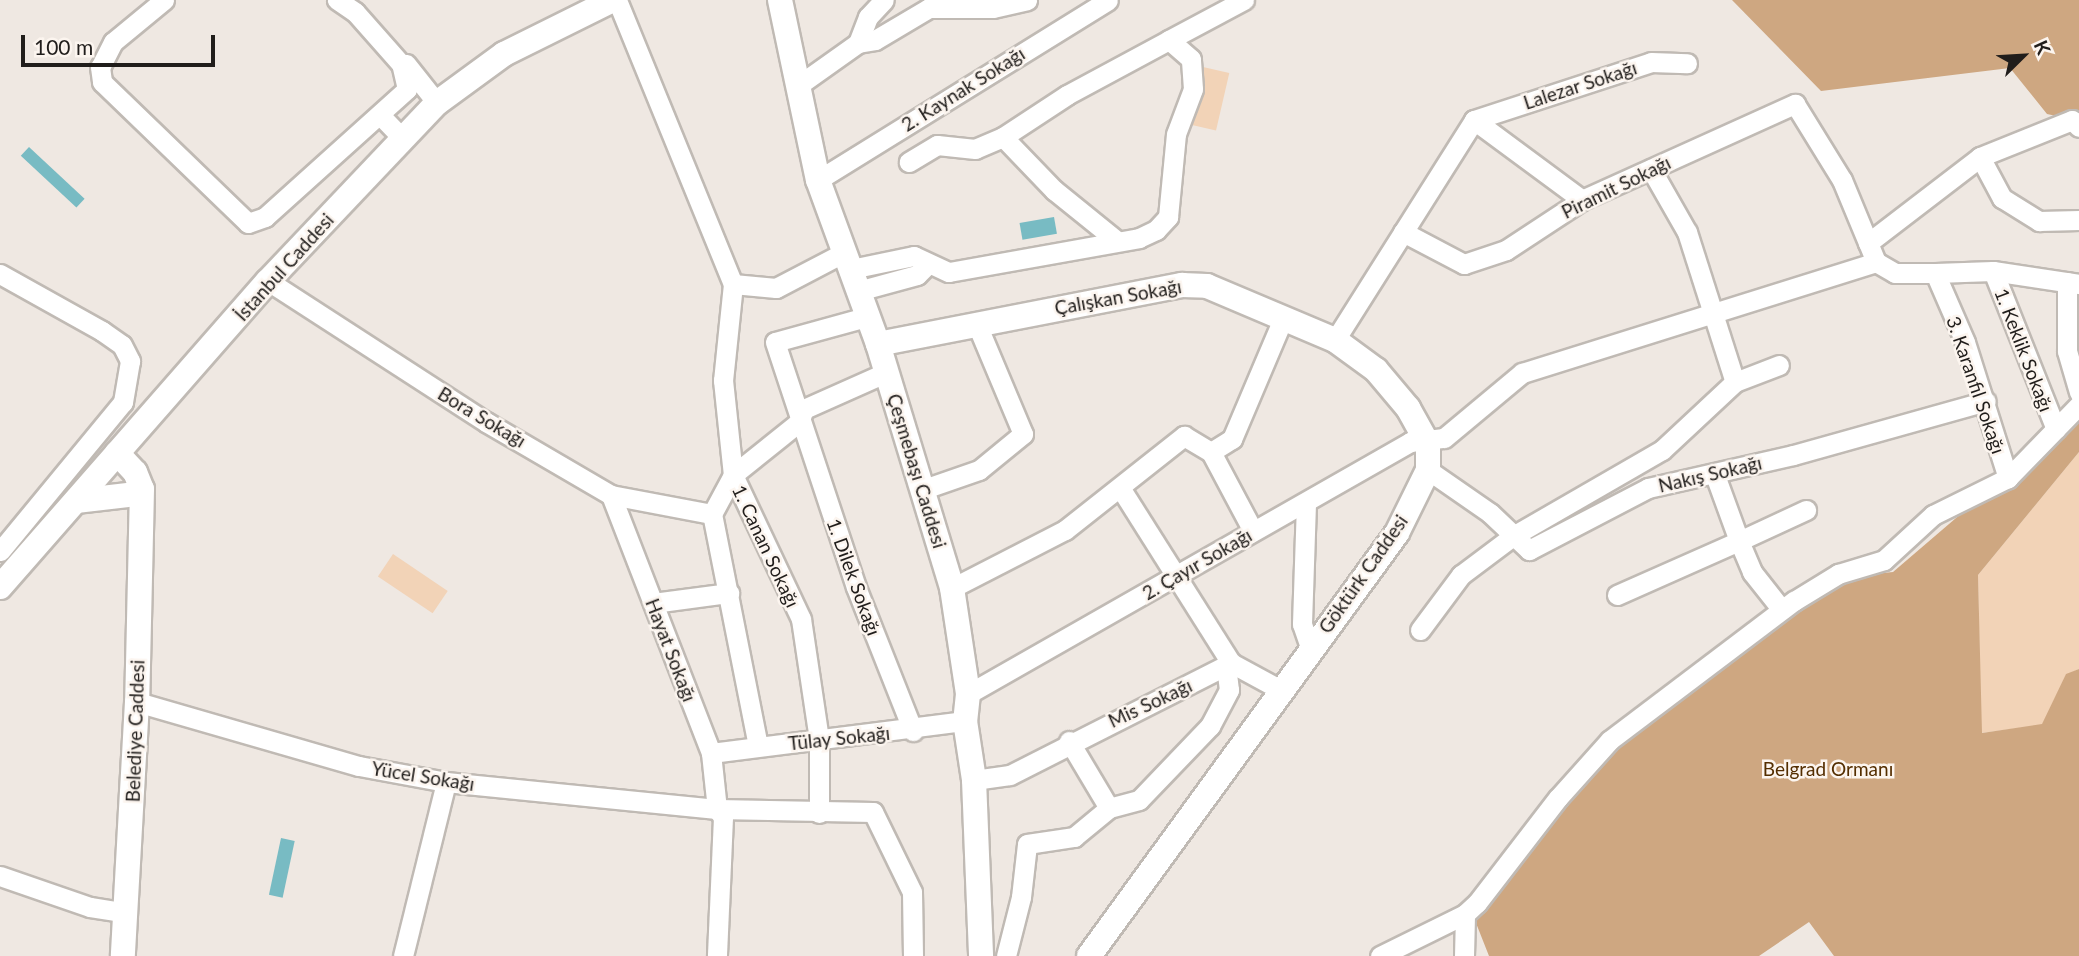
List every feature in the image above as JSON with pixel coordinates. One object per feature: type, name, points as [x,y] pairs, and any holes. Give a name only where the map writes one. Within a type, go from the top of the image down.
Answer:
[{"type":"main road","name":"İstanbul Caddesi","points":[[0,587],[268,281],[437,103],[504,54],[615,0]]},
{"type":"main road","name":"Çeşmebaşı Caddesi","points":[[780,0],[796,87],[818,180],[878,344],[952,588],[968,694],[965,721],[974,780],[981,956]]},
{"type":"main road","name":"Çalışkan Sokağı","points":[[878,344],[976,322],[1182,285],[1228,292],[1335,340],[1376,370],[1408,408],[1428,443]]},
{"type":"main road","name":"Göktürk Caddesi","points":[[1089,956],[1147,881],[1281,690],[1396,533],[1428,470],[1428,443]]},
{"type":"main road","name":"Belediye Caddesi","points":[[111,461],[142,482],[134,500],[137,702],[123,956]]},
{"type":"main road","points":[[76,501],[134,500]]},
{"type":"street","points":[[164,0],[113,42],[100,66],[102,82],[248,223],[265,217],[407,89],[408,82],[401,64],[364,22],[337,0]]},
{"type":"street","points":[[356,0],[437,103]]},
{"type":"street","points":[[615,0],[733,284],[723,380],[733,475]]},
{"type":"street","points":[[858,43],[868,17],[884,0]]},
{"type":"street","points":[[796,87],[858,43],[875,40],[929,8],[993,8],[1027,0]]},
{"type":"street","name":"2. Kaynak Sokağı","points":[[818,180],[1108,0]]},
{"type":"street","points":[[909,162],[937,145],[975,149],[1003,137],[1068,94],[1244,0]]},
{"type":"street","points":[[733,284],[776,288],[914,256],[927,265],[949,272],[1117,241],[1156,230],[1168,217],[1176,134],[1195,71],[1183,48],[1169,40]]},
{"type":"street","name":"Lalezar Sokağı","points":[[1474,120],[1651,62],[1687,63]]},
{"type":"street","name":"Piramit Sokağı","points":[[1403,232],[1464,264],[1506,250],[1582,200],[1795,104],[1842,180],[1868,243]]},
{"type":"street","points":[[380,115],[403,139]]},
{"type":"street","points":[[1335,340],[1474,120],[1582,200]]},
{"type":"street","points":[[2079,127],[2072,120],[1980,157],[1868,243],[1876,262],[1895,273],[1993,271],[2073,283],[2067,351],[2079,392]]},
{"type":"street","points":[[1003,137],[1054,190],[1117,241]]},
{"type":"street","points":[[1980,157],[2002,198],[2039,221],[2079,220]]},
{"type":"street","points":[[1651,169],[1687,232],[1709,312],[1735,382]]},
{"type":"street","points":[[1428,443],[1444,438],[1522,373],[1709,312],[1876,262]]},
{"type":"street","name":"1. Keklik Sokağı","points":[[1993,271],[2056,429]]},
{"type":"street","name":"3. Karanfil Sokağı","points":[[1935,273],[1986,401],[2008,478]]},
{"type":"street","points":[[0,274],[102,331],[122,345],[130,361],[123,402],[0,551]]},
{"type":"street","name":"Bora Sokağı","points":[[268,281],[486,422],[611,495],[712,514]]},
{"type":"street","name":"1. Dilek Sokağı","points":[[866,317],[775,342],[799,422],[913,731]]},
{"type":"street","points":[[1212,452],[1232,439],[1283,318]]},
{"type":"street","points":[[924,489],[979,470],[1023,434],[976,322]]},
{"type":"street","points":[[1420,630],[1461,575],[1513,536],[1662,450],[1735,382],[1779,365]]},
{"type":"street","points":[[758,746],[712,514],[733,475],[799,422],[804,409],[887,372]]},
{"type":"street","name":"Nakış Sokağı","points":[[1428,470],[1490,513],[1530,550],[1648,488],[1715,475],[1986,401]]},
{"type":"street","points":[[1380,956],[1465,914],[1610,740],[1782,610],[1838,574],[1884,560],[1933,515],[2008,478],[2079,405]]},
{"type":"street","points":[[952,588],[1065,530],[1121,489],[1184,436],[1212,452],[1253,531]]},
{"type":"street","name":"2. Çayır Sokağı","points":[[968,694],[1410,442],[1428,443]]},
{"type":"street","name":"1. Canan Sokağı","points":[[733,475],[801,618],[819,740],[819,813]]},
{"type":"street","points":[[1715,475],[1752,572],[1782,610]]},
{"type":"street","points":[[1006,956],[1021,897],[1027,844],[1074,837],[1109,808],[1139,800],[1210,726],[1229,690],[1228,665],[1179,575],[1121,489]]},
{"type":"street","name":"Hayat Sokağı","points":[[611,495],[711,753],[717,809],[723,817],[717,956]]},
{"type":"street","points":[[1306,503],[1302,624],[1311,650]]},
{"type":"street","points":[[1617,595],[1806,510]]},
{"type":"street","points":[[653,603],[729,593]]},
{"type":"street","points":[[1228,665],[1281,690]]},
{"type":"street","name":"Mis Sokağı","points":[[974,780],[1010,775],[1069,741],[1228,665]]},
{"type":"street","name":"Yücel Sokağı","points":[[137,702],[359,766],[446,782],[717,809],[873,812],[912,891],[913,956]]},
{"type":"street","name":"Tülay Sokağı","points":[[711,753],[913,731],[965,721]]},
{"type":"street","points":[[1069,741],[1109,808]]},
{"type":"street","points":[[403,956],[446,782]]},
{"type":"street","points":[[0,876],[90,907],[126,913]]},
{"type":"street","points":[[1464,956],[1465,914]]},
{"type":"shaded area","points":[[1203,67],[1229,73],[1216,131],[1190,124]]},
{"type":"shaded area","points":[[2079,452],[2079,669],[2066,675],[2042,725],[1981,733],[1978,575]]},
{"type":"shaded area","points":[[393,554],[448,591],[433,613],[378,576]]},
{"type":"green space","points":[[1732,0],[2079,0],[2079,121],[2047,114],[2010,68],[1821,91]]},
{"type":"green space","name":"Belgrad Ormanı","points":[[2079,403],[2079,452],[1978,575],[1982,733],[2042,724],[2066,674],[2079,669],[2079,956],[1834,956],[1809,922],[1759,956],[1489,956],[1474,918],[1528,833],[1617,740],[1844,577],[1893,572],[1963,512],[1993,499]]},
{"type":"water","points":[[29,147],[85,199],[76,208],[21,156]]},
{"type":"water","points":[[1054,217],[1057,234],[1022,240],[1020,223]]},
{"type":"water","points":[[281,838],[295,841],[283,898],[269,895]]}]
